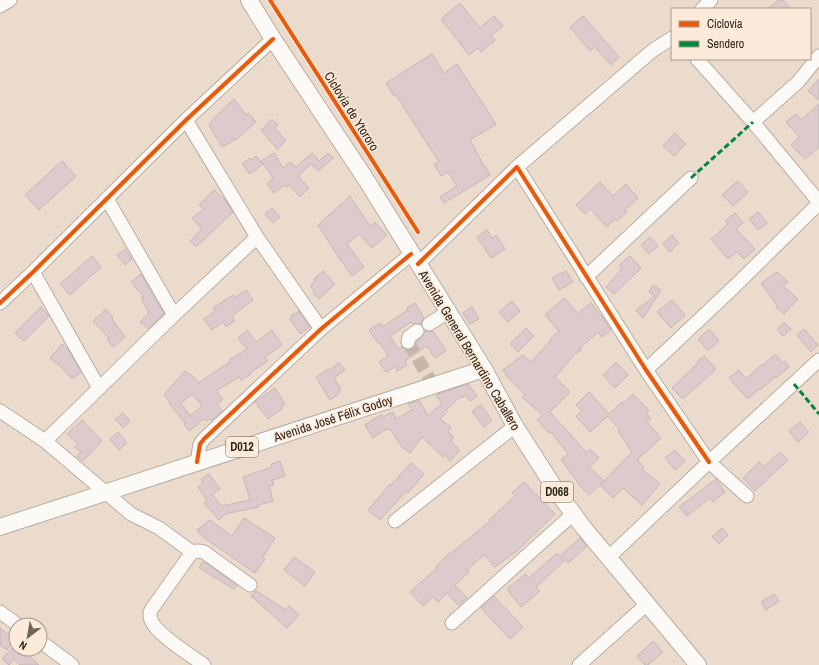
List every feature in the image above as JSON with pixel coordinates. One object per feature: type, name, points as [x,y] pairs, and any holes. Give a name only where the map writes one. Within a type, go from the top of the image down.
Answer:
[{"type":"main road","name":"Avenida General Bernardino Caballero","points":[[249,0],[365,178],[414,259],[484,369],[515,426],[558,493],[573,514],[698,665]]},
{"type":"main road","name":"Avenida José Félix Godoy","points":[[0,527],[484,369]]},
{"type":"street","points":[[0,6],[10,0]]},
{"type":"street","points":[[703,8],[711,0]]},
{"type":"street","points":[[0,303],[186,120],[273,39]]},
{"type":"street","points":[[197,462],[200,444],[204,439],[321,329],[414,259],[652,51],[671,39]]},
{"type":"street","points":[[753,122],[798,82],[819,56]]},
{"type":"street","points":[[646,370],[734,287],[819,202],[753,122],[698,60]]},
{"type":"street","points":[[186,120],[257,237],[321,329]]},
{"type":"street","points":[[518,167],[646,370],[709,462],[747,496]]},
{"type":"street","points":[[586,276],[692,178]]},
{"type":"street","points":[[107,199],[174,315]]},
{"type":"street","points":[[45,441],[174,315],[257,237]]},
{"type":"street","points":[[33,272],[99,388]]},
{"type":"street","points":[[429,324],[448,312]]},
{"type":"street","points":[[408,342],[409,337],[417,332]]},
{"type":"street","points":[[609,557],[819,360]]},
{"type":"street","points":[[0,411],[45,441],[131,514],[159,528],[192,552]]},
{"type":"street","points":[[395,521],[515,426]]},
{"type":"street","points":[[452,623],[573,514]]},
{"type":"street","points":[[204,665],[158,632],[151,621],[151,610],[192,552],[204,552],[250,585]]},
{"type":"street","points":[[579,665],[647,604]]},
{"type":"street","points":[[48,647],[72,665]]},
{"type":"building","points":[[779,0],[783,0],[789,8],[769,8]]},
{"type":"building","points":[[460,3],[480,28],[494,16],[503,26],[491,36],[495,40],[481,52],[478,48],[469,55],[441,19]]},
{"type":"building","points":[[583,16],[619,57],[611,65],[595,47],[590,51],[570,27]]},
{"type":"building","points":[[432,54],[444,73],[457,64],[496,124],[470,140],[490,175],[444,203],[440,197],[457,186],[448,172],[441,176],[434,164],[439,162],[396,95],[394,96],[386,83]]},
{"type":"building","points":[[819,79],[819,100],[808,91]]},
{"type":"building","points":[[234,99],[246,115],[248,113],[256,122],[238,138],[222,147],[209,125],[215,117]]},
{"type":"building","points":[[819,104],[819,147],[805,159],[791,145],[799,137],[786,122],[796,114],[801,120]]},
{"type":"building","points":[[272,119],[278,125],[275,128],[286,141],[277,149],[261,130]]},
{"type":"building","points":[[675,133],[686,144],[674,156],[663,146]]},
{"type":"building","points":[[274,153],[283,168],[291,162],[296,167],[312,153],[319,161],[328,153],[333,158],[318,171],[311,164],[298,176],[309,188],[300,197],[289,185],[287,187],[284,185],[274,193],[267,184],[273,178],[261,161]]},
{"type":"building","points":[[256,156],[263,164],[250,174],[242,164],[250,158],[252,160]]},
{"type":"building","points":[[62,161],[76,176],[39,210],[25,195]]},
{"type":"building","points":[[738,181],[748,192],[733,206],[722,195]]},
{"type":"building","points":[[600,182],[613,196],[626,184],[638,198],[625,210],[627,212],[617,221],[615,219],[607,227],[590,209],[585,214],[576,205]]},
{"type":"building","points":[[214,190],[225,200],[233,212],[196,247],[190,241],[202,229],[192,218],[204,209],[199,205]]},
{"type":"building","points":[[350,196],[370,226],[375,222],[387,235],[372,248],[359,234],[347,244],[364,267],[352,276],[318,225]]},
{"type":"building","points":[[272,208],[280,217],[273,223],[265,214]]},
{"type":"building","points":[[758,212],[767,223],[758,230],[749,219]]},
{"type":"building","points":[[735,213],[743,223],[736,229],[755,249],[744,259],[737,252],[728,259],[711,239],[728,224],[725,221]]},
{"type":"building","points":[[487,230],[492,238],[496,235],[505,249],[491,258],[477,237]]},
{"type":"building","points":[[672,235],[679,243],[670,252],[663,244]]},
{"type":"building","points":[[650,237],[658,246],[649,254],[641,245]]},
{"type":"building","points":[[125,249],[132,259],[125,265],[117,255]]},
{"type":"building","points":[[92,256],[101,267],[70,295],[60,284]]},
{"type":"building","points":[[630,256],[641,268],[614,294],[606,287],[622,269],[619,265]]},
{"type":"building","points":[[323,271],[335,284],[319,299],[313,293],[315,292],[311,285],[315,281],[314,279]]},
{"type":"building","points":[[566,271],[573,282],[559,290],[552,278]]},
{"type":"building","points":[[777,272],[788,282],[783,286],[798,299],[784,314],[776,307],[777,306],[761,283]]},
{"type":"building","points":[[141,274],[164,314],[148,329],[140,322],[149,313],[141,298],[144,297],[131,282]]},
{"type":"building","points":[[653,285],[661,290],[643,318],[636,310],[655,296],[649,292]]},
{"type":"building","points":[[246,290],[253,300],[232,316],[235,321],[226,327],[223,322],[212,330],[204,319],[215,311],[213,308],[233,295],[234,298]]},
{"type":"building","points":[[564,298],[578,313],[591,303],[611,330],[602,337],[598,332],[580,348],[582,350],[576,353],[555,377],[570,392],[550,412],[587,453],[590,449],[599,458],[589,467],[604,481],[589,495],[581,487],[561,460],[568,454],[551,432],[549,433],[537,420],[542,415],[522,397],[525,394],[509,379],[503,370],[523,355],[531,362],[551,340],[550,339],[559,331],[545,315]]},
{"type":"building","points":[[672,300],[685,315],[671,328],[657,312]]},
{"type":"building","points":[[512,301],[520,311],[508,322],[499,312]]},
{"type":"building","points":[[415,303],[424,318],[421,324],[413,324],[411,322],[390,336],[398,349],[402,347],[406,350],[411,349],[425,331],[433,331],[446,351],[435,358],[427,346],[405,361],[407,365],[397,371],[395,367],[386,372],[379,362],[388,356],[380,343],[378,343],[369,330],[380,323],[382,327],[408,310],[407,308]]},
{"type":"building","points":[[41,307],[49,316],[24,341],[15,333]]},
{"type":"building","points":[[472,307],[479,319],[470,324],[463,313]]},
{"type":"building","points":[[106,309],[125,337],[113,347],[107,339],[109,338],[93,321]]},
{"type":"building","points":[[299,311],[310,327],[300,334],[290,319],[292,317],[291,316]]},
{"type":"building","points":[[784,322],[791,329],[783,336],[777,330]]},
{"type":"building","points":[[526,328],[534,336],[518,352],[510,344]]},
{"type":"building","points":[[709,329],[719,341],[708,351],[698,339]]},
{"type":"building","points":[[804,329],[818,345],[811,352],[797,335]]},
{"type":"building","points":[[247,330],[256,342],[272,330],[282,345],[265,357],[268,361],[250,373],[251,374],[241,380],[239,377],[216,391],[223,399],[217,404],[222,411],[211,421],[209,419],[206,421],[204,419],[189,431],[184,424],[185,423],[164,395],[185,371],[193,376],[198,383],[230,362],[229,360],[247,349],[238,338]],"holes":[[[192,394],[202,406],[190,416],[181,403]]]},
{"type":"building","points":[[62,344],[68,349],[81,372],[72,379],[59,364],[58,365],[50,358]]},
{"type":"building","points":[[775,354],[783,363],[785,361],[789,367],[748,399],[729,378],[739,370],[746,379]]},
{"type":"building","points":[[704,356],[716,369],[683,399],[672,388]]},
{"type":"building","points":[[616,362],[628,375],[615,388],[603,375]]},
{"type":"building","points":[[339,363],[345,370],[334,378],[341,389],[337,395],[330,400],[316,377]]},
{"type":"building","points":[[468,384],[477,396],[470,401],[465,395],[462,398],[461,396],[446,410],[447,412],[440,419],[451,427],[448,432],[454,437],[451,441],[460,451],[450,461],[445,455],[443,457],[422,437],[410,453],[402,447],[390,429],[386,429],[373,438],[365,425],[382,414],[383,417],[393,412],[396,419],[412,410],[408,404],[419,400],[428,416],[442,403],[436,396],[438,394]]},
{"type":"building","points":[[275,388],[285,404],[281,406],[283,408],[268,419],[255,402]]},
{"type":"building","points":[[589,392],[609,414],[622,402],[623,404],[633,394],[649,410],[646,413],[651,419],[647,422],[661,438],[637,460],[644,467],[642,469],[660,484],[642,505],[623,488],[613,498],[600,485],[632,452],[618,431],[620,430],[608,416],[590,432],[576,416],[582,411],[576,405]]},
{"type":"building","points":[[481,405],[492,420],[484,427],[472,411]]},
{"type":"building","points":[[123,413],[130,421],[123,428],[115,419]]},
{"type":"building","points":[[82,420],[102,441],[83,461],[77,456],[81,452],[75,447],[78,444],[67,434]]},
{"type":"building","points":[[800,422],[809,432],[798,442],[789,431]]},
{"type":"building","points":[[118,432],[127,443],[119,450],[110,439]]},
{"type":"building","points":[[675,450],[685,461],[675,470],[665,458]]},
{"type":"building","points":[[780,452],[788,460],[755,491],[743,478],[759,462],[763,467]]},
{"type":"building","points":[[280,461],[285,476],[272,480],[274,485],[269,486],[273,501],[258,505],[259,507],[225,514],[219,520],[204,503],[207,500],[198,487],[203,483],[201,479],[209,474],[220,489],[212,495],[222,506],[250,500],[243,477],[272,467],[271,464]]},
{"type":"building","points":[[411,463],[424,474],[408,493],[406,491],[380,520],[368,510],[390,484],[391,485]]},
{"type":"building","points":[[716,479],[725,492],[713,502],[710,498],[687,516],[679,507]]},
{"type":"building","points":[[524,482],[555,514],[518,550],[495,567],[484,555],[467,570],[469,572],[455,585],[467,598],[458,605],[447,593],[438,602],[433,597],[423,606],[410,592],[437,568],[436,567],[449,553],[450,554],[490,521],[489,520],[515,496],[512,493]]},
{"type":"building","points":[[244,518],[275,538],[263,557],[265,559],[255,573],[203,537],[197,530],[210,520],[232,536]]},
{"type":"building","points":[[722,528],[728,535],[719,544],[712,537]]},
{"type":"building","points":[[580,538],[587,546],[568,563],[561,555]]},
{"type":"building","points":[[557,553],[564,561],[536,587],[540,591],[521,607],[507,589],[526,574],[529,578]]},
{"type":"building","points":[[294,557],[315,572],[305,586],[284,570]]},
{"type":"building","points":[[203,561],[237,585],[234,589],[199,568]]},
{"type":"building","points":[[256,591],[286,610],[289,606],[299,615],[287,628],[251,596]]},
{"type":"building","points":[[774,594],[779,601],[766,610],[761,602]]},
{"type":"building","points":[[494,596],[523,627],[510,639],[481,608]]},
{"type":"building","points":[[0,628],[8,634],[8,648],[7,650],[0,645]]},
{"type":"building","points":[[653,641],[663,652],[648,665],[645,665],[637,656]]},
{"type":"building","points":[[8,652],[8,657],[30,657],[39,665],[20,665],[14,659],[9,665],[2,659]]},
{"type":"tunnel","points":[[408,342],[433,385]]},
{"type":"marked path","points":[[691,178],[753,122]]},
{"type":"marked path","points":[[794,384],[819,414]]},
{"type":"cycle path","name":"Ciclovía de Ytororo","points":[[270,0],[418,232]]},
{"type":"cycle path","points":[[0,303],[186,120],[273,39]]},
{"type":"cycle path","points":[[418,264],[517,167],[646,370],[709,462]]},
{"type":"cycle path","points":[[197,462],[200,444],[204,439],[321,329],[411,254]]}]
